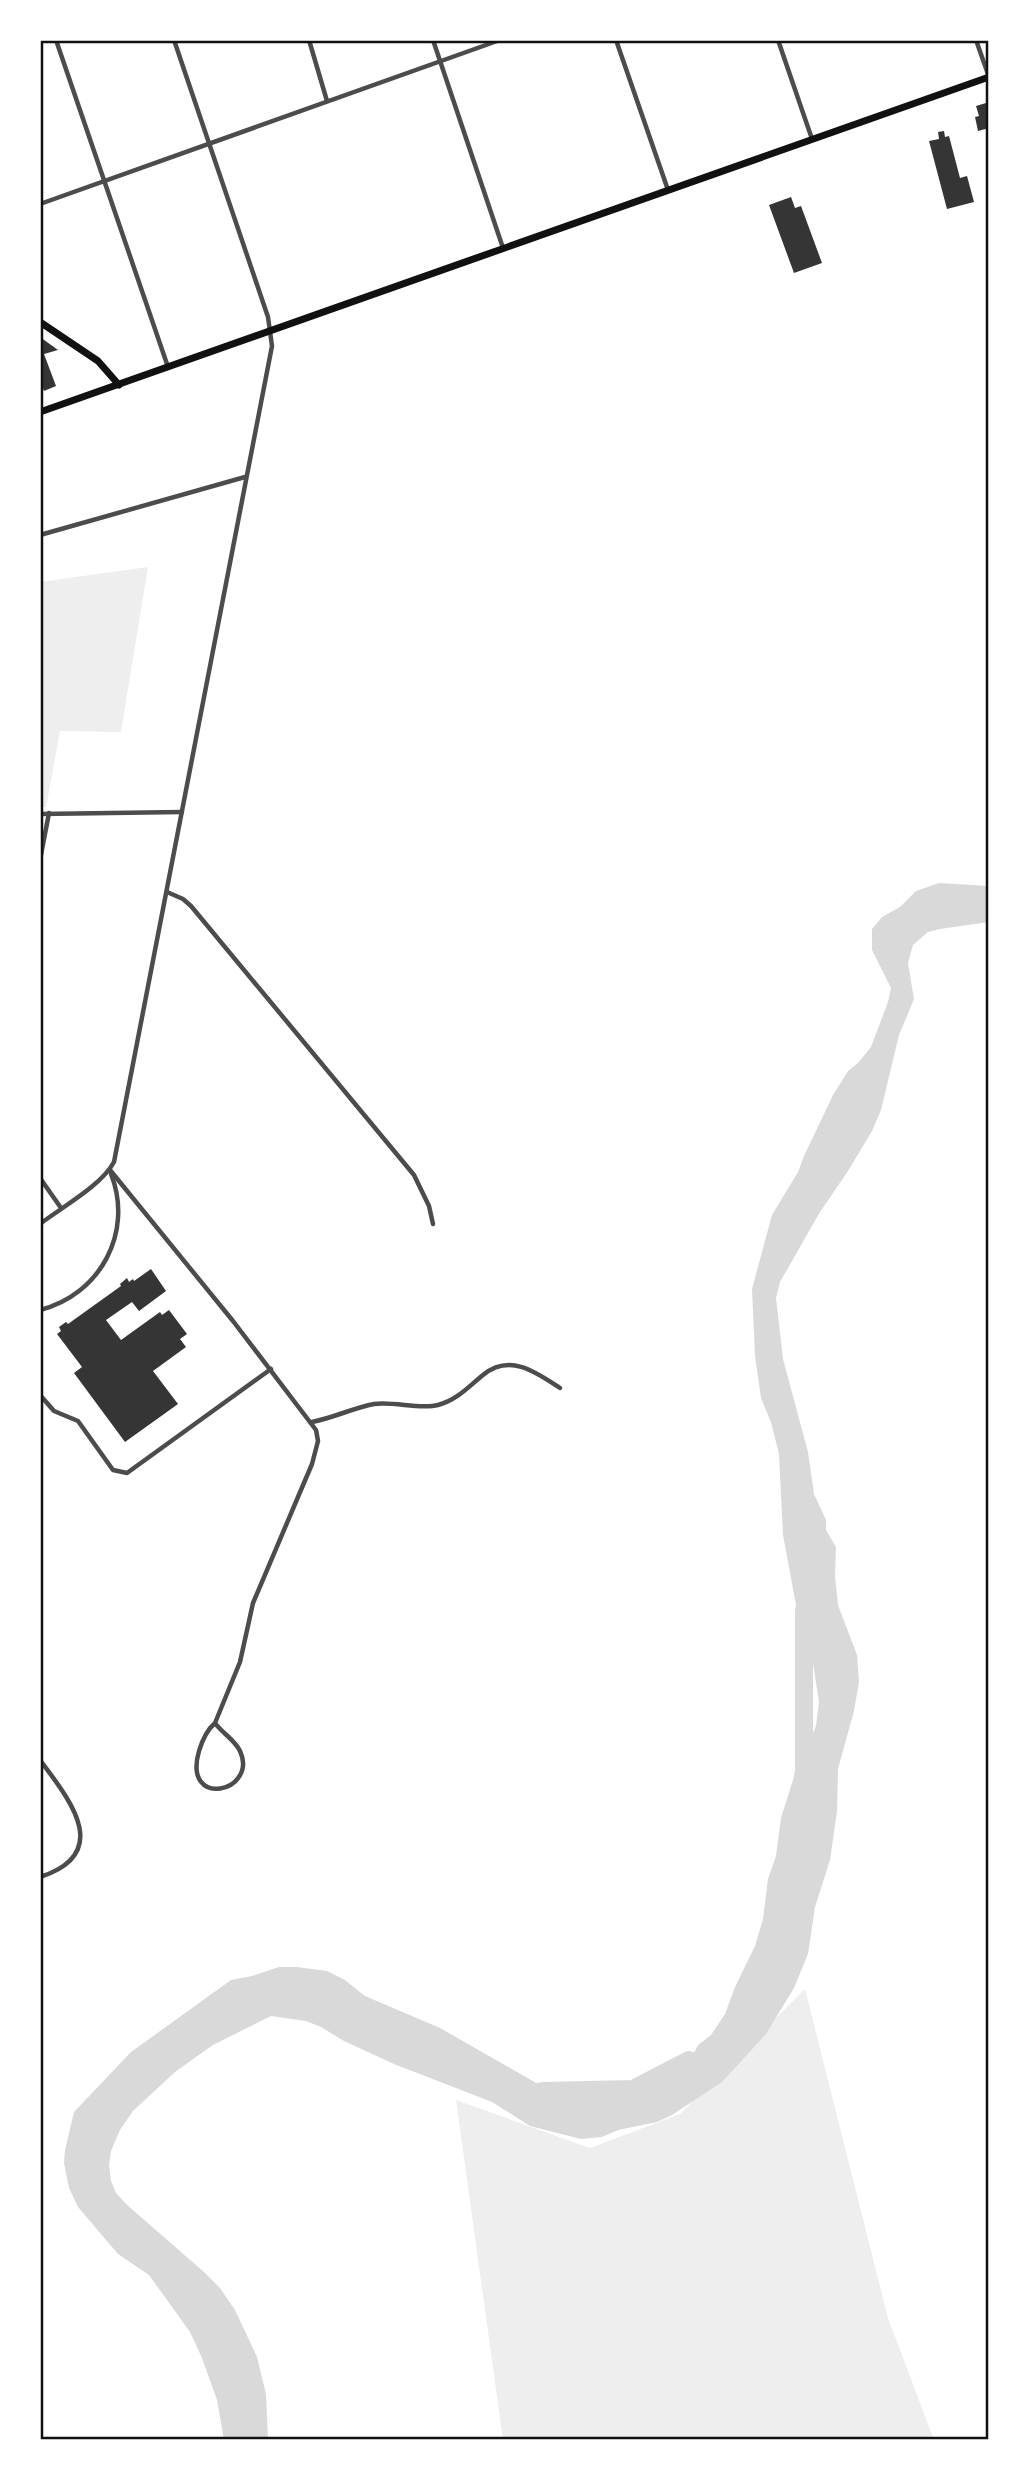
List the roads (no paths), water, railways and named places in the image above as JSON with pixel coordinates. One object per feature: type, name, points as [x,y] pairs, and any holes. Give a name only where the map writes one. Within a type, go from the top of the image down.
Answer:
[{"type":"main road","points":[[40,412],[989,77]]},
{"type":"main road","points":[[40,322],[98,361],[119,385]]},
{"type":"street","points":[[56,40],[168,368]]},
{"type":"street","points":[[40,1224],[110,1170],[114,1162],[272,346],[271,331],[174,40]]},
{"type":"street","points":[[309,40],[327,101]]},
{"type":"street","points":[[433,40],[503,249]]},
{"type":"street","points":[[40,204],[500,40]]},
{"type":"street","points":[[616,40],[668,190]]},
{"type":"street","points":[[778,40],[811,139]]},
{"type":"street","points":[[976,40],[989,77]]},
{"type":"street","points":[[40,535],[245,477]]},
{"type":"street","points":[[40,814],[182,811]]},
{"type":"street","points":[[40,860],[49,813]]},
{"type":"street","points":[[167,892],[191,906],[414,1175],[429,1206],[433,1224]]},
{"type":"street","points":[[40,1310],[62,1302],[83,1289],[98,1273],[109,1254],[117,1233],[119,1209],[118,1190],[110,1170]]},
{"type":"street","points":[[110,1170],[271,1369],[316,1430],[318,1441],[312,1464],[253,1603],[240,1662],[215,1723],[203,1740],[195,1766],[200,1781],[223,1790],[234,1782],[240,1771],[242,1758],[238,1747],[215,1723]]},
{"type":"street","points":[[40,1178],[61,1208]]},
{"type":"street","points":[[312,1422],[331,1419],[375,1404],[436,1406],[460,1395],[484,1374],[516,1364],[528,1368],[561,1388]]},
{"type":"street","points":[[40,1395],[54,1411],[78,1422],[113,1470],[127,1473],[271,1369]]},
{"type":"street","points":[[40,1760],[75,1810],[81,1834],[76,1850],[68,1862],[58,1870],[40,1877]]},
{"type":"waterway","points":[[802,1781],[804,1610]]},
{"type":"waterway","points":[[542,2091],[633,2089],[689,2060]]}]
